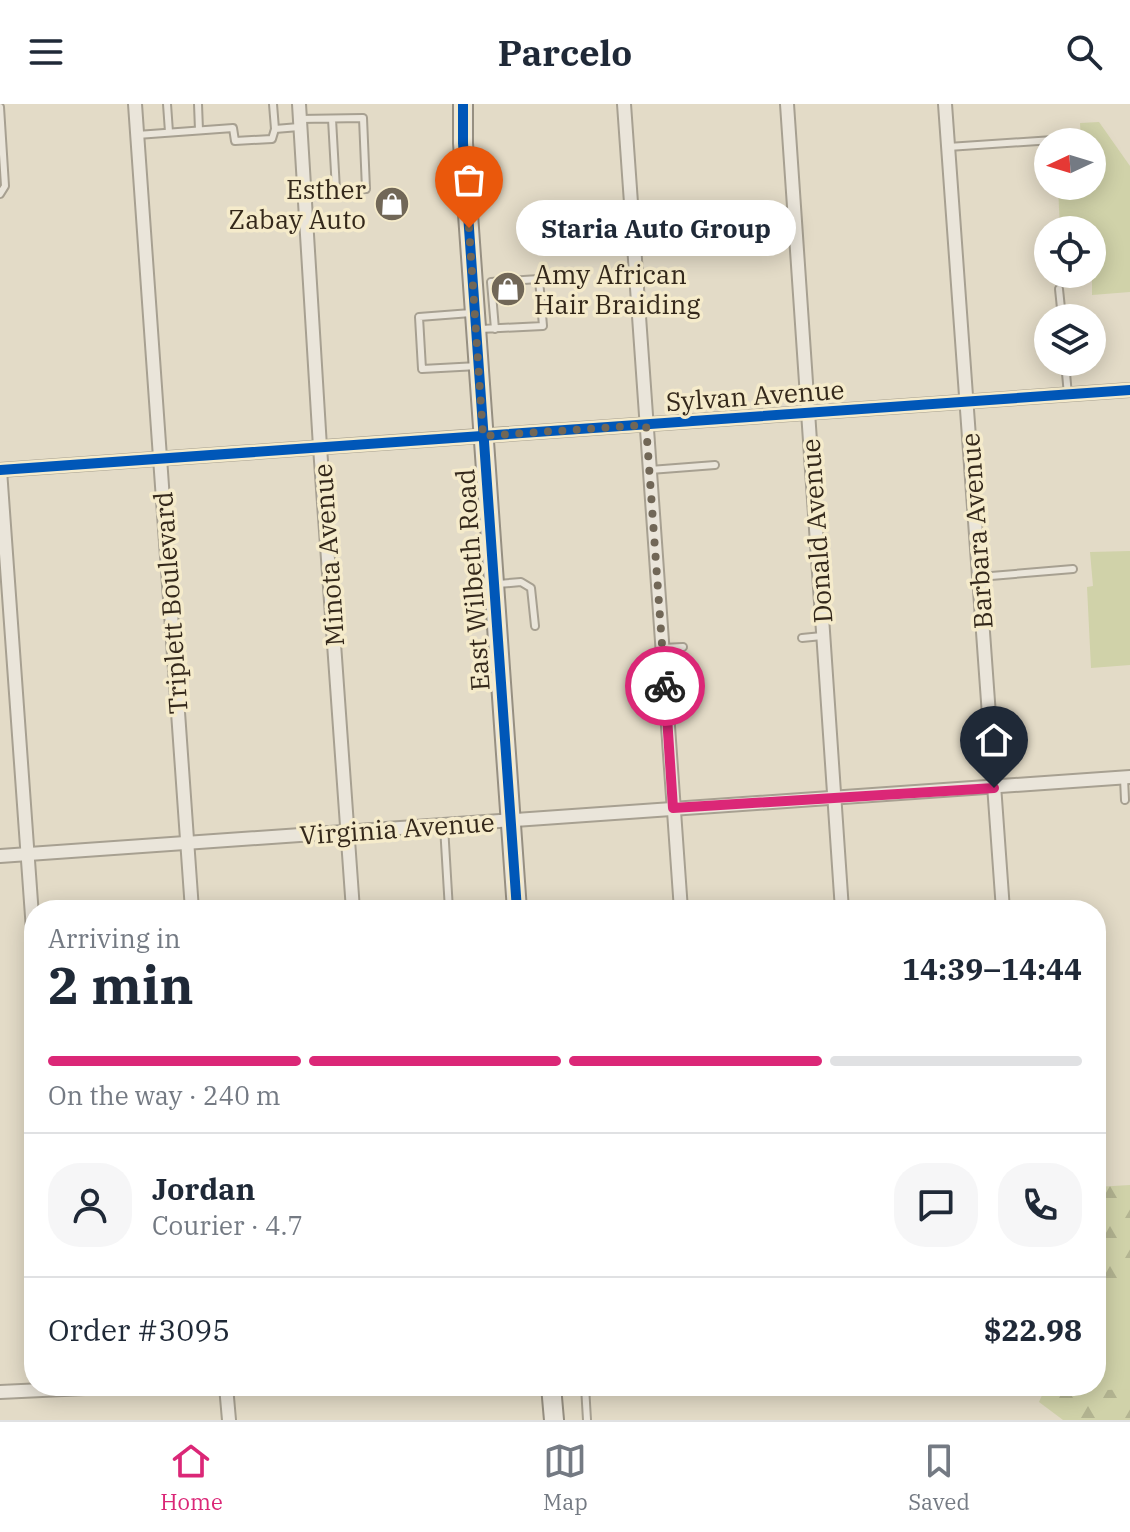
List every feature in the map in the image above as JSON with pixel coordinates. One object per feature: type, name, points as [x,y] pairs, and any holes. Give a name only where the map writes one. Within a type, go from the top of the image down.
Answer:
[{"type":"main road","name":"East Wilbeth Road","points":[[463,104],[463,143],[482,324],[479,366],[483,436],[516,900]]},
{"type":"main road","points":[[552,1396],[554,1420]]},
{"type":"street","name":"Triplett Boulevard","points":[[135,104],[191,900]]},
{"type":"street","name":"Minota Avenue","points":[[299,104],[352,900]]},
{"type":"street","points":[[624,104],[680,900]]},
{"type":"street","name":"Donald Avenue","points":[[787,104],[841,900]]},
{"type":"street","name":"Barbara Avenue","points":[[945,104],[1002,900]]},
{"type":"street","name":"Sylvan Avenue","points":[[0,470],[1130,390]]},
{"type":"street","points":[[0,470],[31,900]]},
{"type":"street","name":"Virginia Avenue","points":[[0,856],[1127,778]]},
{"type":"street","points":[[0,1392],[24,1390]]},
{"type":"street","points":[[227,1396],[229,1420]]},
{"type":"lane","points":[[167,104],[169,132]]},
{"type":"lane","points":[[198,104],[199,130]]},
{"type":"lane","points":[[137,135],[233,128],[235,141],[272,139],[275,129],[273,104]]},
{"type":"lane","points":[[0,107],[5,186],[0,194]]},
{"type":"lane","points":[[275,129],[300,123],[332,119],[363,118],[366,189],[336,190],[332,119]]},
{"type":"lane","points":[[948,147],[1034,141]]},
{"type":"lane","points":[[479,366],[422,369],[419,317],[482,324],[543,326],[539,279],[491,282],[482,324]]},
{"type":"lane","points":[[1059,289],[1061,304]]},
{"type":"lane","points":[[1066,376],[1068,395]]},
{"type":"lane","points":[[650,470],[715,465]]},
{"type":"lane","points":[[979,577],[1073,569]]},
{"type":"lane","points":[[494,585],[521,582],[531,588],[535,626]]},
{"type":"lane","points":[[802,638],[824,636]]},
{"type":"lane","points":[[662,648],[683,647]]},
{"type":"lane","points":[[1125,800],[1127,778]]},
{"type":"lane","points":[[444,825],[448,900]]},
{"type":"lane","points":[[586,1396],[587,1420]]},
{"type":"green space","points":[[1099,122],[1103,128],[1080,128],[1080,123]]},
{"type":"green space","points":[[1106,132],[1130,166],[1130,292],[1092,295],[1092,288],[1106,288],[1106,216],[1059,216],[1059,200],[1106,200]]},
{"type":"green space","points":[[1130,551],[1130,665],[1091,668],[1087,587],[1093,586],[1090,552]]},
{"type":"green space","points":[[1130,1185],[1130,1420],[1063,1420],[1039,1402],[1042,1396],[1106,1396],[1106,1186]]},
{"type":"green space","points":[[1130,1264],[1130,1389],[1106,1390],[1106,1297]]},
{"type":"cycle path","points":[[463,104],[463,143],[516,900]]},
{"type":"cycle path","points":[[0,470],[1130,390]]},
{"type":"way so far","points":[[469,228],[483,436],[646,425],[665,686]]},
{"type":"place","name":"Esther Zabay Auto","points":[[392,204]]},
{"type":"place","name":"Staria Auto Group","points":[[469,228]]},
{"type":"place","name":"Amy African Hair Braiding","points":[[508,289]]},
{"type":"route","points":[[665,686],[673,808],[994,788]]}]
